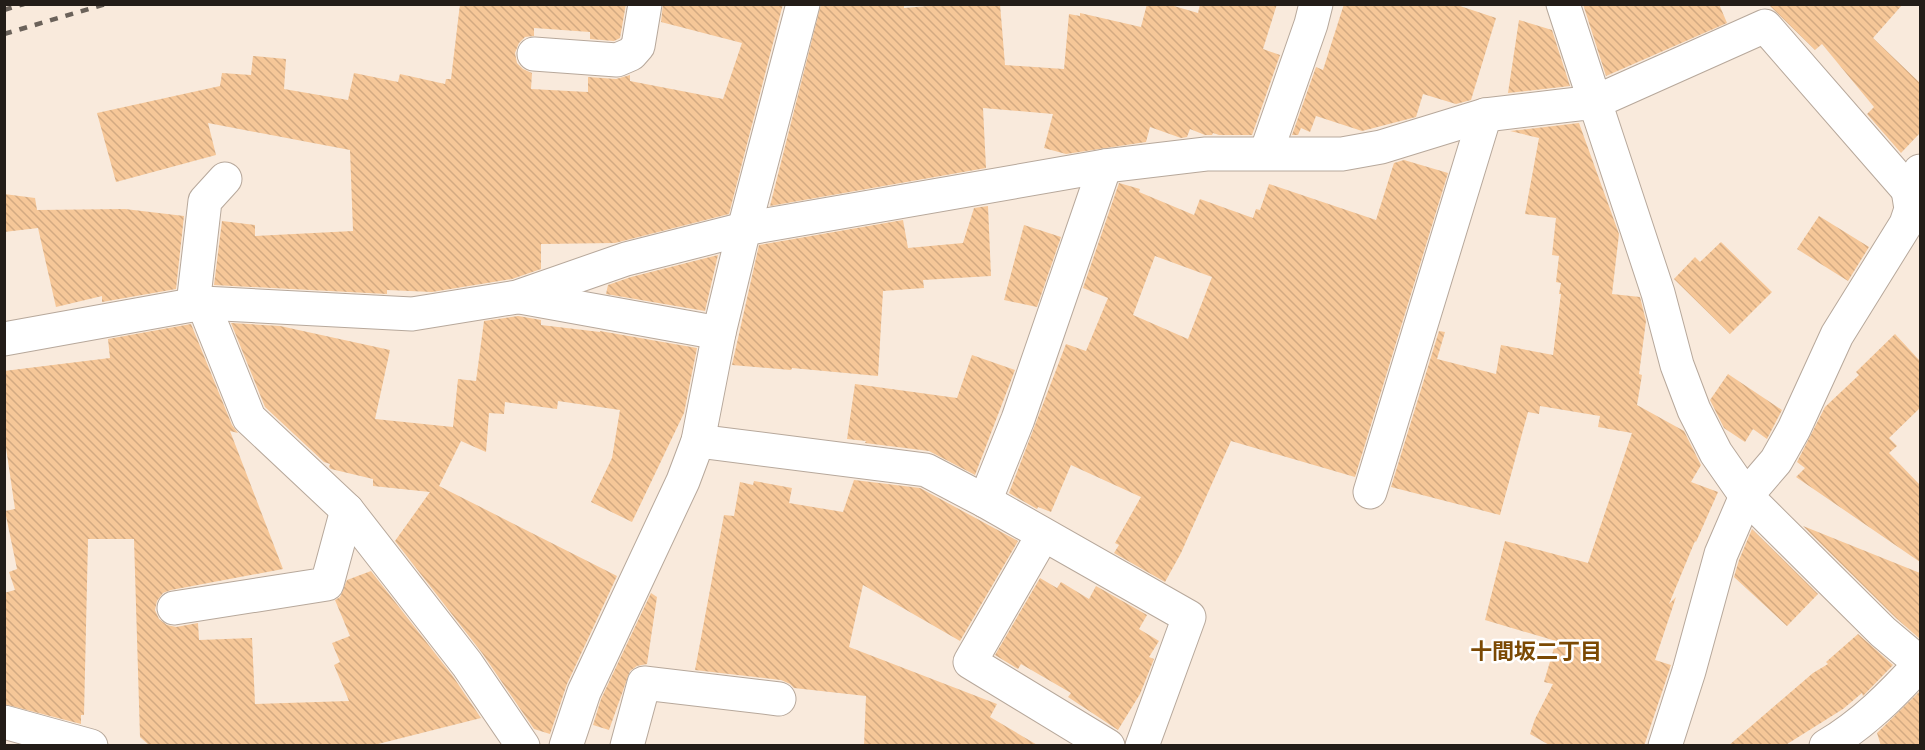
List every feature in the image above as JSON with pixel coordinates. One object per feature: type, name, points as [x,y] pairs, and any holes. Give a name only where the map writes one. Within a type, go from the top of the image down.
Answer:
[{"type":"street","points":[[534,54],[617,60],[631,54],[638,46],[645,4]]},
{"type":"street","points":[[574,743],[584,692],[683,481],[698,441],[719,333],[803,4]]},
{"type":"street","points":[[1266,153],[1316,4]]},
{"type":"street","points":[[1563,4],[1658,293],[1677,365],[1716,453],[1746,496],[1883,632],[1920,663],[1890,698],[1826,746]]},
{"type":"street","points":[[4,339],[198,304],[412,314],[517,297],[626,259],[744,229],[1105,166],[1206,153],[1342,154],[1381,147],[1485,115],[1595,102],[1765,26],[1914,181],[1911,209],[1906,225],[1836,335],[1794,429],[1776,461],[1746,496],[1721,554],[1689,671],[1665,746]]},
{"type":"street","points":[[1370,492],[1485,115]]},
{"type":"street","points":[[985,501],[1018,419],[1105,166]]},
{"type":"street","points":[[225,179],[205,201],[198,304],[249,418],[347,510],[467,664],[523,746]]},
{"type":"street","points":[[517,297],[719,333]]},
{"type":"street","points":[[698,441],[926,470],[1189,617],[1142,746]]},
{"type":"street","points":[[174,608],[327,584],[347,510]]},
{"type":"street","points":[[1043,535],[970,662],[1108,746]]},
{"type":"street","points":[[627,746],[644,683],[779,699]]},
{"type":"street","points":[[4,722],[91,746]]},
{"type":"building","points":[[460,4],[626,4],[620,38],[614,41],[590,39],[590,32],[534,28],[534,36],[525,37],[519,43],[515,53],[517,63],[532,73],[531,89],[588,92],[588,77],[616,79],[630,75],[630,81],[723,99],[742,43],[661,22],[663,4],[783,4],[729,214],[615,243],[541,244],[541,269],[512,279],[432,292],[387,290],[387,294],[214,285],[222,221],[255,225],[255,236],[353,231],[350,150],[208,123],[216,155],[116,182],[97,113],[220,86],[222,73],[251,75],[253,56],[286,59],[284,89],[348,100],[354,73],[398,82],[400,74],[445,84],[446,79],[451,79]]},
{"type":"building","points":[[821,4],[904,4],[904,8],[951,4],[1000,4],[1005,65],[1064,69],[1069,14],[1080,16],[1080,13],[1141,27],[1147,4],[1167,4],[1198,13],[1200,4],[1277,4],[1263,49],[1280,55],[1252,135],[1213,133],[1205,135],[1190,129],[1187,137],[1181,138],[1150,127],[1146,142],[1066,154],[1044,148],[1053,114],[983,108],[986,168],[770,206]]},
{"type":"building","points":[[1344,4],[1454,4],[1496,18],[1471,100],[1456,104],[1423,94],[1416,117],[1362,131],[1316,116],[1310,132],[1301,128],[1298,135],[1292,135],[1316,67],[1323,70]]},
{"type":"building","points":[[1583,4],[1719,4],[1727,23],[1606,76]]},
{"type":"building","points":[[1768,4],[1903,4],[1873,38],[1920,83],[1920,133],[1901,153],[1867,114],[1874,107],[1822,44],[1815,50]]},
{"type":"building","points":[[1519,20],[1552,30],[1570,86],[1508,93]]},
{"type":"building","points":[[1579,123],[1619,234],[1612,294],[1640,297],[1646,321],[1637,405],[1684,431],[1701,465],[1691,482],[1718,492],[1669,604],[1676,597],[1655,660],[1671,665],[1644,746],[1551,746],[1530,734],[1553,684],[1544,682],[1556,641],[1485,620],[1505,541],[1588,563],[1632,433],[1598,427],[1600,416],[1540,406],[1539,414],[1528,412],[1500,515],[1391,487],[1439,331],[1445,332],[1437,359],[1496,374],[1501,345],[1553,355],[1561,294],[1559,294],[1561,283],[1556,282],[1559,256],[1552,255],[1556,218],[1525,214],[1539,138],[1510,131]]},
{"type":"building","points":[[1404,160],[1448,173],[1355,477],[1231,441],[1181,553],[1165,582],[1114,553],[1119,545],[1115,543],[1141,497],[1071,465],[1051,512],[1038,507],[1037,509],[1009,493],[1066,344],[1086,351],[1108,298],[1083,288],[1119,183],[1140,189],[1139,192],[1194,215],[1200,199],[1253,218],[1256,209],[1260,210],[1269,184],[1376,220],[1394,163]],"holes":[[[1155,256],[1212,277],[1188,339],[1133,315]]]},
{"type":"building","points":[[4,194],[35,198],[37,210],[125,209],[184,216],[176,289],[102,302],[102,296],[56,307],[38,228],[4,232]]},
{"type":"building","points":[[988,206],[991,276],[923,280],[924,288],[883,291],[878,376],[732,365],[759,245],[903,220],[908,248],[963,243],[974,208]]},
{"type":"building","points":[[1819,216],[1869,247],[1848,281],[1797,249]]},
{"type":"building","points":[[1024,225],[1061,237],[1037,307],[1004,300]]},
{"type":"building","points":[[1721,242],[1772,292],[1730,334],[1674,279],[1695,257],[1700,262]]},
{"type":"building","points":[[718,255],[705,311],[606,294],[608,285]]},
{"type":"building","points":[[518,316],[541,320],[541,325],[600,331],[697,348],[684,413],[632,522],[591,502],[612,458],[620,410],[558,401],[557,409],[505,402],[504,414],[489,413],[486,452],[461,441],[439,486],[617,576],[567,684],[550,734],[534,729],[482,653],[395,541],[430,492],[373,486],[373,479],[331,469],[330,464],[324,462],[265,407],[231,323],[280,326],[390,350],[375,419],[453,427],[458,379],[476,381],[484,321]]},
{"type":"building","points":[[191,324],[232,425],[238,433],[230,431],[283,569],[163,593],[157,601],[155,610],[159,619],[167,625],[176,627],[198,623],[199,640],[252,638],[255,704],[349,701],[334,665],[340,662],[332,643],[350,636],[335,600],[340,597],[347,580],[371,571],[452,675],[481,718],[370,746],[150,746],[140,737],[134,539],[88,539],[84,715],[81,715],[81,724],[4,704],[4,593],[15,590],[9,572],[17,569],[5,511],[15,509],[4,434],[4,371],[110,358],[108,339]]},
{"type":"building","points":[[1895,334],[1920,361],[1920,408],[1889,438],[1897,446],[1889,453],[1920,485],[1920,562],[1796,477],[1805,468],[1797,462],[1825,407],[1859,375],[1856,372]]},
{"type":"building","points":[[972,355],[1015,370],[975,475],[929,451],[847,439],[855,384],[957,398]]},
{"type":"building","points":[[1728,374],[1782,410],[1767,439],[1753,429],[1745,442],[1724,428],[1710,400]]},
{"type":"building","points":[[854,480],[920,488],[1018,541],[960,641],[863,585],[849,647],[997,704],[990,717],[1039,746],[864,746],[866,696],[794,688],[781,680],[695,670],[724,515],[734,516],[740,482],[753,485],[754,481],[792,488],[789,503],[843,512]]},
{"type":"building","points":[[1803,526],[1920,573],[1920,639],[1896,618]]},
{"type":"building","points":[[1752,529],[1818,594],[1787,626],[1734,577]]},
{"type":"building","points":[[1040,578],[1057,588],[1061,582],[1089,599],[1096,586],[1147,615],[1139,629],[1159,641],[1149,657],[1154,659],[1140,694],[1118,730],[1068,697],[1071,693],[1021,664],[1018,669],[995,655]]},
{"type":"building","points":[[651,593],[657,597],[647,664],[637,666],[630,671],[609,730],[593,725],[601,699]]},
{"type":"building","points":[[1858,634],[1893,665],[1863,696],[1862,693],[1843,709],[1784,746],[1728,746],[1813,673],[1828,664],[1826,662]]},
{"type":"building","points":[[1920,691],[1920,746],[1881,746],[1877,733]]},
{"type":"railway","points":[[4,10],[24,4]]},
{"type":"railway","points":[[4,34],[106,4]]},
{"type":"district","name":"十間坂二丁目","points":[[1536,651]]}]
